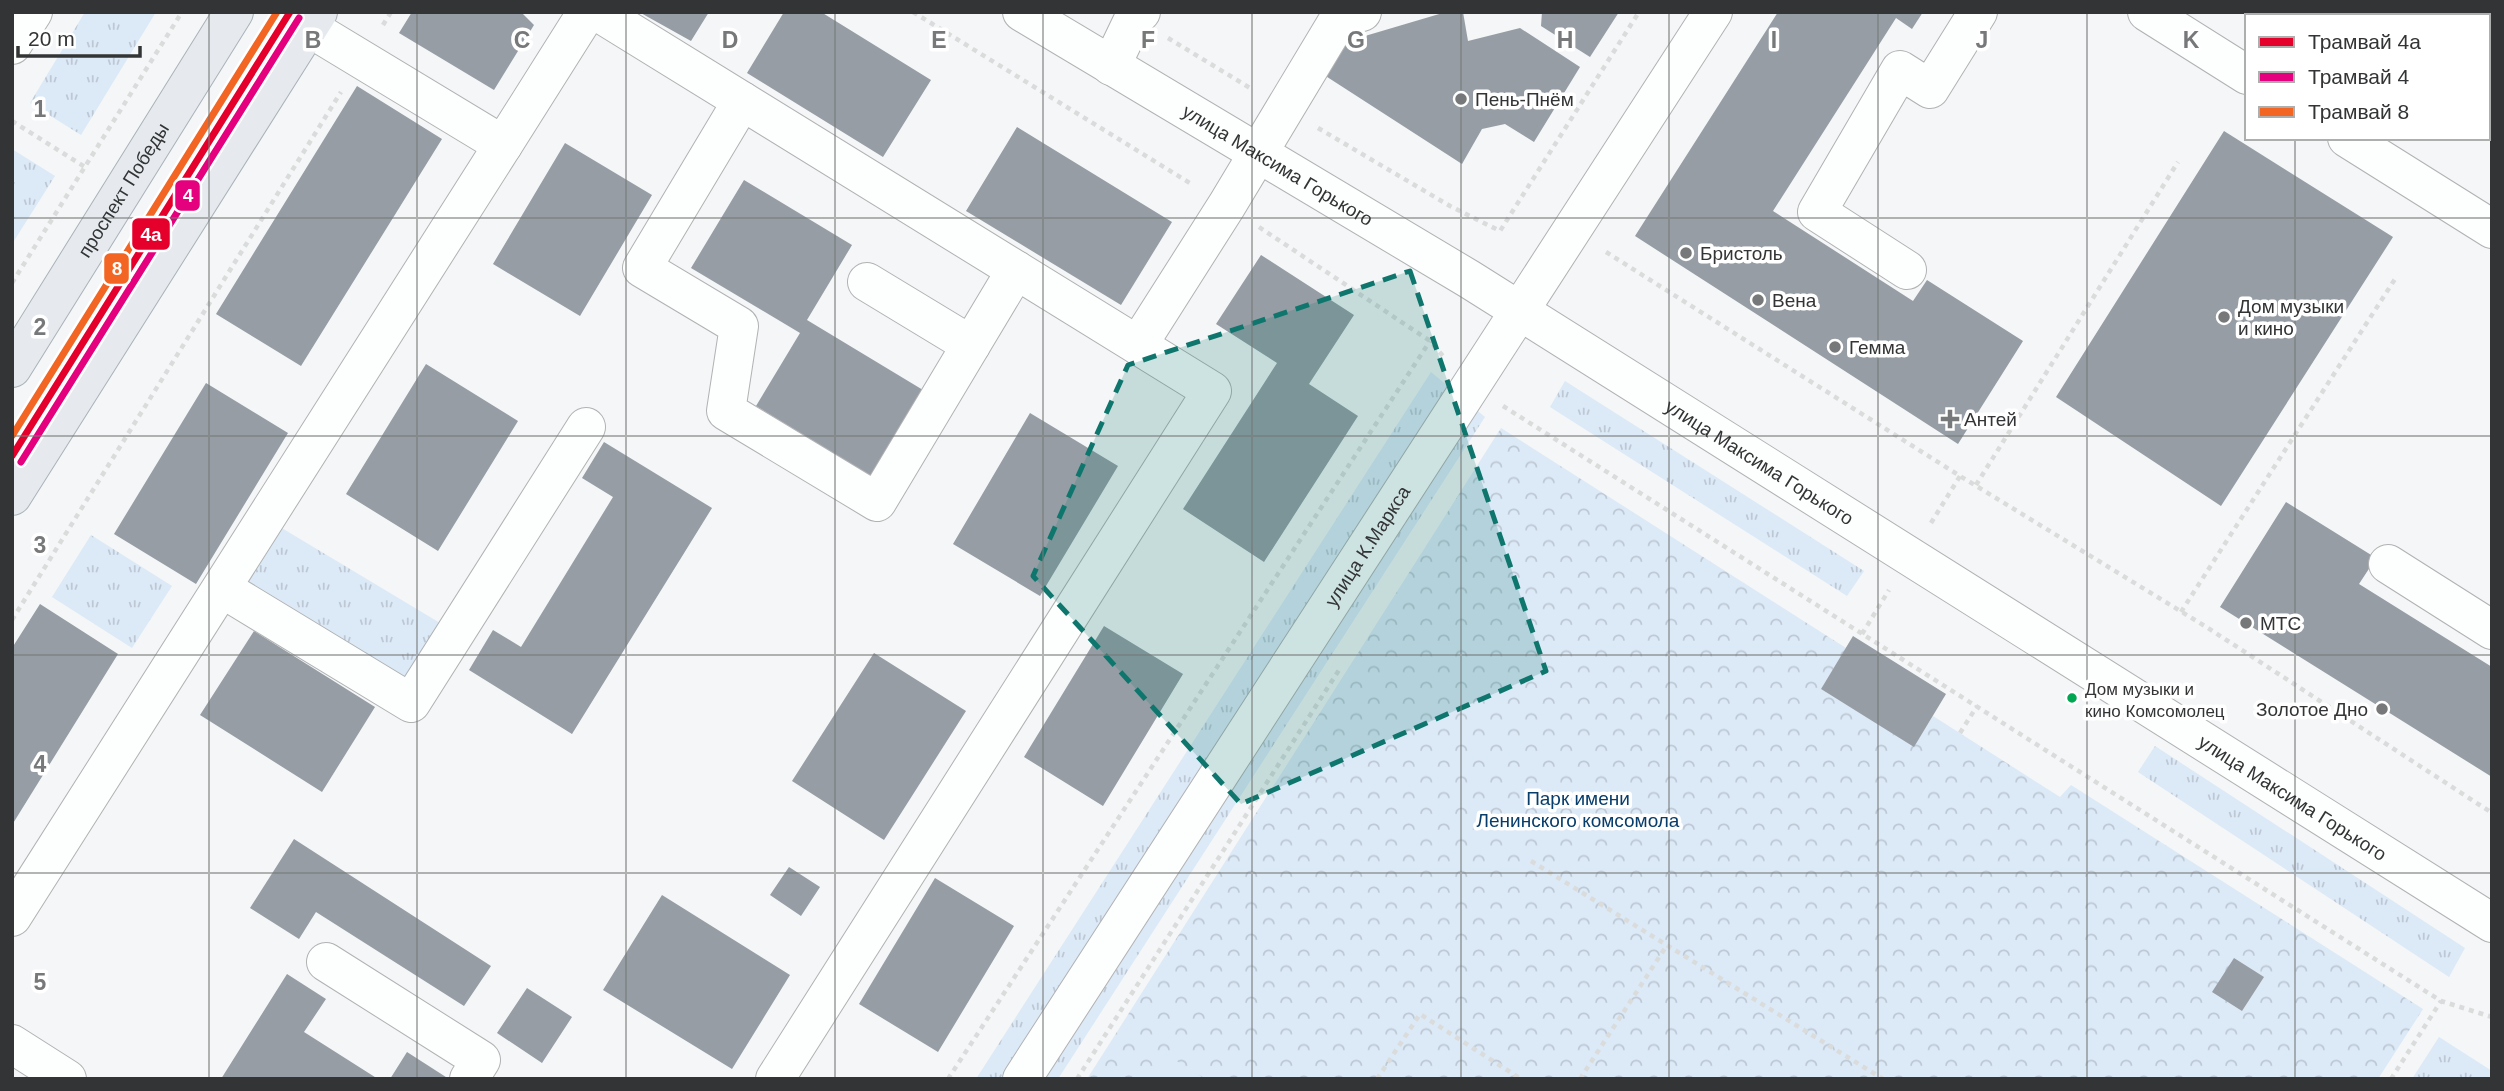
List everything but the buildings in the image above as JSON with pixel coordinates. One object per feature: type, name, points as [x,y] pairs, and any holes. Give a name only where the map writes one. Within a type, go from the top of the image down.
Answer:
[{"type":"main road","name":"проспект Победы","points":[[12,368],[234,12]]},
{"type":"main road","points":[[12,496],[313,20]]},
{"type":"street","points":[[12,45],[33,12]]},
{"type":"street","points":[[13,917],[587,12]]},
{"type":"street","points":[[598,12],[1212,391],[775,1079]]},
{"type":"street","name":"улица Максима Горького","points":[[1022,12],[1519,310],[2492,923]]},
{"type":"street","points":[[1111,66],[1134,18],[1141,12]]},
{"type":"street","points":[[1138,345],[1227,205],[1340,17],[1362,12]]},
{"type":"street","name":"улица К.Маркса","points":[[1022,1079],[1713,12]]},
{"type":"street","points":[[1907,270],[1817,212],[1900,70],[1930,89],[1978,12]]},
{"type":"street","points":[[2147,12],[2245,74]]},
{"type":"street","points":[[313,20],[361,60],[503,145]]},
{"type":"street","points":[[742,101],[642,268],[739,326],[726,411],[877,502],[1016,270]]},
{"type":"street","points":[[2350,140],[2492,229]]},
{"type":"street","points":[[867,282],[971,345]]},
{"type":"street","points":[[223,589],[411,703],[586,427]]},
{"type":"street","points":[[2388,564],[2492,630]]},
{"type":"street","points":[[326,962],[481,1060],[469,1079]]},
{"type":"street","points":[[12,1044],[67,1079]]},
{"type":"path","points":[[12,283],[182,12]]},
{"type":"path","points":[[914,12],[1227,205],[1430,341],[948,1079]]},
{"type":"path","points":[[1500,231],[1639,12]]},
{"type":"path","points":[[12,620],[361,60]]},
{"type":"path","points":[[12,121],[85,167]]},
{"type":"path","points":[[1976,485],[2178,162]]},
{"type":"path","points":[[1599,261],[1605,251],[2181,612],[2492,813]]},
{"type":"path","points":[[2181,612],[2395,279]]},
{"type":"path","points":[[1499,420],[1507,408],[2441,1001],[2492,1017]]},
{"type":"path","points":[[1077,1079],[1341,667]]},
{"type":"path","points":[[1960,733],[1977,706]]},
{"type":"path","points":[[1531,861],[1884,1079]]},
{"type":"path","points":[[1580,1079],[1667,945]]},
{"type":"path","points":[[2391,1079],[2441,1001]]},
{"type":"path","points":[[1377,1079],[1420,1014],[1521,1079]]},
{"type":"highlighted area","points":[[1410,271],[1546,671],[1241,804],[1033,576],[1128,365]]},
{"type":"green space","points":[[85,12],[156,12],[81,135],[30,103]]},
{"type":"green space","points":[[12,149],[55,176],[12,244]]},
{"type":"green space","points":[[1431,372],[1485,417],[1058,1079],[976,1079]]},
{"type":"green space","points":[[1565,381],[1864,571],[1847,596],[1550,407]]},
{"type":"green space","name":"Парк имени Ленинского комсомола","points":[[1501,428],[1846,648],[1821,689],[1914,746],[1933,716],[2060,797],[2071,785],[2423,1009],[2378,1079],[1087,1079]]},
{"type":"green space","points":[[280,527],[440,623],[404,678],[246,583]]},
{"type":"green space","points":[[91,535],[172,586],[132,648],[52,597]]},
{"type":"green space","points":[[2155,746],[2465,948],[2449,977],[2138,772]]},
{"type":"green space","points":[[2439,1037],[2492,1071],[2490,1079],[2412,1079]]},
{"type":"green space","points":[[1169,1056],[1205,1079],[1154,1079]]},
{"type":"tram line","name":"8","points":[[12,436],[277,12]]},
{"type":"tram line","name":"4а","points":[[12,456],[290,12]]},
{"type":"tram line","name":"4","points":[[21,462],[299,18]]},
{"type":"place","name":"Пень-Пнём","points":[[1461,99]]},
{"type":"place","name":"Бристоль","points":[[1686,253]]},
{"type":"place","name":"Вена","points":[[1758,300]]},
{"type":"place","name":"Дом музыки и кино","points":[[2224,317]]},
{"type":"place","name":"Гемма","points":[[1835,347]]},
{"type":"place","name":"Антей","points":[[1950,419]]},
{"type":"place","name":"МТС","points":[[2246,623]]},
{"type":"place","name":"Дом музыки и кино Комсомолец","points":[[2072,698]]},
{"type":"place","name":"Золотое Дно","points":[[2382,709]]}]
